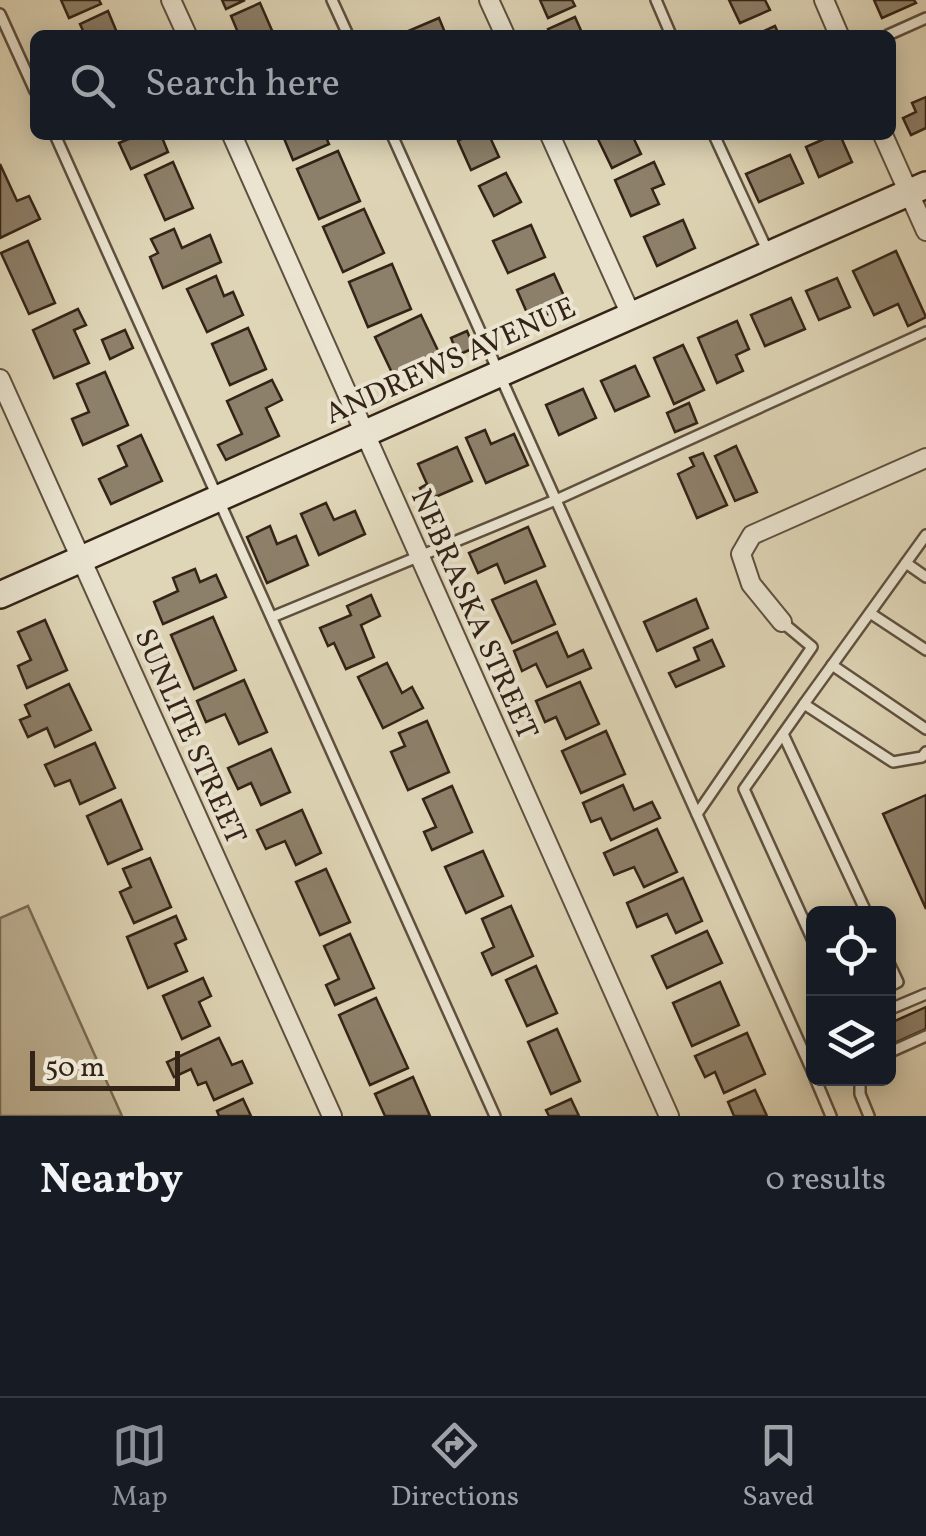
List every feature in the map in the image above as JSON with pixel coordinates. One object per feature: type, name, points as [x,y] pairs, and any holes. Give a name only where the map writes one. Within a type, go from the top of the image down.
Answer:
[{"type":"street","points":[[172,0],[185,30]]},
{"type":"street","points":[[490,0],[503,30]]},
{"type":"street","points":[[824,0],[838,30]]},
{"type":"street","name":"NEBRASKA STREET","points":[[234,140],[668,1116]]},
{"type":"street","points":[[552,140],[630,315]]},
{"type":"street","points":[[886,140],[917,189],[926,231]]},
{"type":"street","name":"ANDREWS AVENUE","points":[[0,596],[917,189]]},
{"type":"street","name":"SUNLITE STREET","points":[[0,379],[332,1116]]},
{"type":"street","points":[[782,622],[751,584],[741,554],[752,535],[926,458]]},
{"type":"lane","points":[[332,0],[346,30]]},
{"type":"lane","points":[[656,0],[669,30]]},
{"type":"lane","points":[[0,14],[30,80]]},
{"type":"lane","points":[[896,31],[926,18]]},
{"type":"lane","points":[[57,140],[495,1116]]},
{"type":"lane","points":[[394,140],[806,1059]]},
{"type":"lane","points":[[716,140],[769,254]]},
{"type":"lane","points":[[272,617],[558,499],[926,332]]},
{"type":"lane","points":[[806,926],[744,790],[926,536]]},
{"type":"lane","points":[[906,563],[926,577]]},
{"type":"lane","points":[[870,613],[926,650]]},
{"type":"lane","points":[[697,814],[812,646],[782,622]]},
{"type":"lane","points":[[832,665],[926,729]]},
{"type":"lane","points":[[804,704],[892,762],[922,757],[926,752]]},
{"type":"lane","points":[[784,734],[862,906]]},
{"type":"lane","points":[[896,1007],[926,994]]},
{"type":"lane","points":[[896,1049],[926,1036]]},
{"type":"lane","points":[[801,1048],[806,1046]]},
{"type":"lane","points":[[818,1086],[832,1116]]},
{"type":"lane","points":[[860,1086],[869,1116]]},
{"type":"shaded area","points":[[28,906],[122,1116],[0,1116],[0,918]]},
{"type":"building","points":[[61,0],[99,0],[101,4],[69,18]]},
{"type":"building","points":[[222,0],[245,0],[226,9]]},
{"type":"building","points":[[540,0],[572,0],[575,6],[548,18]]},
{"type":"building","points":[[729,0],[765,0],[770,10],[740,23]]},
{"type":"building","points":[[874,0],[914,0],[916,3],[882,18]]},
{"type":"building","points":[[260,3],[272,30],[237,30],[231,16]]},
{"type":"building","points":[[108,11],[116,30],[83,30],[80,24]]},
{"type":"building","points":[[575,17],[581,30],[548,30]]},
{"type":"building","points":[[439,18],[444,30],[411,30]]},
{"type":"building","points":[[926,97],[926,128],[911,135],[903,118],[916,112],[912,103]]},
{"type":"building","points":[[163,140],[168,152],[131,169],[119,143]]},
{"type":"building","points":[[285,140],[327,140],[329,144],[293,160]]},
{"type":"building","points":[[491,140],[499,157],[471,170],[458,141]]},
{"type":"building","points":[[598,140],[634,140],[641,154],[612,168]]},
{"type":"building","points":[[822,140],[842,140],[852,162],[819,177],[806,147]]},
{"type":"building","points":[[338,151],[360,201],[319,219],[297,169]]},
{"type":"building","points":[[790,155],[803,183],[759,202],[746,174]]},
{"type":"building","points":[[173,162],[193,208],[165,220],[145,175]]},
{"type":"building","points":[[654,162],[664,184],[652,189],[659,204],[631,216],[615,180]]},
{"type":"building","points":[[0,164],[17,201],[29,196],[40,219],[0,238]]},
{"type":"building","points":[[506,173],[521,202],[494,216],[479,186]]},
{"type":"building","points":[[364,209],[384,253],[343,272],[323,227]]},
{"type":"building","points":[[683,220],[695,248],[657,266],[644,237]]},
{"type":"building","points":[[531,225],[545,257],[508,273],[493,241]]},
{"type":"building","points":[[174,229],[182,248],[210,235],[221,262],[163,288],[150,257],[158,253],[151,239]]},
{"type":"building","points":[[28,241],[55,303],[29,314],[1,253]]},
{"type":"building","points":[[896,251],[926,317],[908,326],[898,304],[874,315],[853,271]]},
{"type":"building","points":[[392,264],[411,309],[368,327],[349,282]]},
{"type":"building","points":[[554,274],[568,305],[531,322],[517,290]]},
{"type":"building","points":[[216,276],[224,296],[233,292],[243,315],[207,332],[187,289]]},
{"type":"building","points":[[837,278],[850,307],[819,320],[806,291]]},
{"type":"building","points":[[791,298],[805,329],[765,346],[751,315]]},
{"type":"building","points":[[78,309],[86,325],[74,330],[89,363],[54,378],[33,330]]},
{"type":"building","points":[[421,315],[441,357],[395,379],[375,337]]},
{"type":"building","points":[[737,321],[749,349],[736,355],[743,371],[717,383],[698,338]]},
{"type":"building","points":[[248,328],[266,369],[230,385],[212,344]]},
{"type":"building","points":[[125,330],[133,348],[110,359],[102,340]]},
{"type":"building","points":[[467,331],[474,348],[458,355],[451,338]]},
{"type":"building","points":[[683,345],[704,390],[674,404],[654,358]]},
{"type":"building","points":[[635,366],[649,396],[615,411],[601,381]]},
{"type":"building","points":[[105,372],[128,425],[83,445],[72,419],[89,412],[77,384]]},
{"type":"building","points":[[272,380],[282,400],[266,408],[279,436],[226,460],[218,445],[242,434],[227,401]]},
{"type":"building","points":[[583,389],[596,418],[559,435],[546,405]]},
{"type":"building","points":[[689,403],[697,423],[675,432],[667,413]]},
{"type":"building","points":[[485,430],[491,444],[514,434],[528,465],[486,483],[466,438]]},
{"type":"building","points":[[141,435],[162,481],[111,504],[99,479],[127,466],[118,446]]},
{"type":"building","points":[[736,446],[757,492],[735,501],[715,456]]},
{"type":"building","points":[[457,447],[472,481],[426,501],[420,488],[427,484],[418,464]]},
{"type":"building","points":[[703,453],[727,505],[697,518],[678,474],[694,466],[690,458]]},
{"type":"building","points":[[326,503],[334,520],[355,511],[365,534],[319,555],[301,514]]},
{"type":"building","points":[[270,526],[277,544],[296,536],[308,565],[267,583],[247,537]]},
{"type":"building","points":[[528,527],[545,566],[505,583],[497,564],[478,573],[469,553]]},
{"type":"building","points":[[195,569],[200,582],[216,575],[226,597],[163,624],[154,602],[178,591],[173,578]]},
{"type":"building","points":[[536,581],[555,624],[512,643],[492,600]]},
{"type":"building","points":[[371,595],[380,616],[361,625],[374,657],[346,669],[334,643],[328,646],[320,628],[351,615],[347,606]]},
{"type":"building","points":[[696,599],[708,628],[657,651],[644,622]]},
{"type":"building","points":[[213,617],[236,670],[194,689],[171,635]]},
{"type":"building","points":[[45,620],[67,670],[27,688],[18,666],[31,660],[18,632]]},
{"type":"building","points":[[557,632],[568,657],[583,650],[591,668],[547,687],[536,664],[522,671],[514,651]]},
{"type":"building","points":[[712,640],[724,666],[676,687],[669,673],[699,660],[694,648]]},
{"type":"building","points":[[387,663],[402,693],[412,687],[423,708],[383,728],[358,677]]},
{"type":"building","points":[[244,680],[267,732],[239,744],[225,714],[206,722],[197,701]]},
{"type":"building","points":[[580,682],[599,724],[566,739],[556,717],[545,722],[536,701]]},
{"type":"building","points":[[69,684],[91,730],[55,747],[47,728],[28,737],[20,720],[30,716],[25,705]]},
{"type":"building","points":[[427,721],[449,772],[408,790],[391,752],[405,746],[399,733]]},
{"type":"building","points":[[606,731],[625,774],[581,793],[562,751]]},
{"type":"building","points":[[95,743],[115,788],[80,804],[70,780],[55,786],[45,765]]},
{"type":"building","points":[[271,749],[290,792],[261,805],[251,783],[238,789],[228,768]]},
{"type":"building","points":[[623,785],[634,810],[652,802],[660,818],[611,840],[601,818],[591,822],[583,803]]},
{"type":"building","points":[[452,786],[472,832],[432,850],[424,832],[436,827],[423,799]]},
{"type":"building","points":[[926,795],[926,909],[883,814]]},
{"type":"building","points":[[121,800],[142,849],[108,864],[87,816]]},
{"type":"building","points":[[302,810],[321,853],[296,865],[285,841],[266,849],[257,830]]},
{"type":"building","points":[[657,829],[677,872],[644,887],[634,867],[614,875],[604,853]]},
{"type":"building","points":[[483,851],[503,896],[466,913],[445,867]]},
{"type":"building","points":[[150,858],[171,907],[134,923],[120,892],[131,887],[123,869]]},
{"type":"building","points":[[326,869],[350,922],[320,935],[296,882]]},
{"type":"building","points":[[683,878],[702,921],[676,933],[667,914],[637,927],[627,903]]},
{"type":"building","points":[[511,906],[533,956],[492,975],[482,953],[494,947],[482,919]]},
{"type":"building","points":[[176,916],[186,939],[175,944],[187,971],[148,988],[127,937]]},
{"type":"building","points":[[707,931],[722,963],[667,988],[652,956]]},
{"type":"building","points":[[350,934],[374,988],[335,1005],[326,985],[339,979],[324,946]]},
{"type":"building","points":[[536,966],[557,1013],[527,1026],[506,980]]},
{"type":"building","points":[[203,978],[211,996],[199,1002],[210,1026],[182,1039],[163,996]]},
{"type":"building","points":[[720,982],[739,1025],[692,1046],[673,1003]]},
{"type":"building","points":[[376,998],[408,1068],[370,1085],[339,1015]]},
{"type":"building","points":[[926,1007],[926,1029],[896,1042],[896,1020]]},
{"type":"building","points":[[557,1029],[580,1081],[551,1094],[528,1042]]},
{"type":"building","points":[[747,1033],[765,1074],[724,1093],[715,1072],[705,1077],[695,1056]]},
{"type":"building","points":[[219,1038],[232,1065],[242,1061],[252,1083],[214,1100],[206,1082],[198,1085],[191,1069],[174,1077],[167,1062]]},
{"type":"building","points":[[413,1077],[430,1116],[385,1116],[375,1094]]},
{"type":"building","points":[[755,1090],[767,1116],[734,1116],[728,1102]]},
{"type":"building","points":[[243,1099],[251,1116],[219,1116],[217,1111]]},
{"type":"building","points":[[571,1099],[579,1116],[549,1116],[546,1110]]}]
